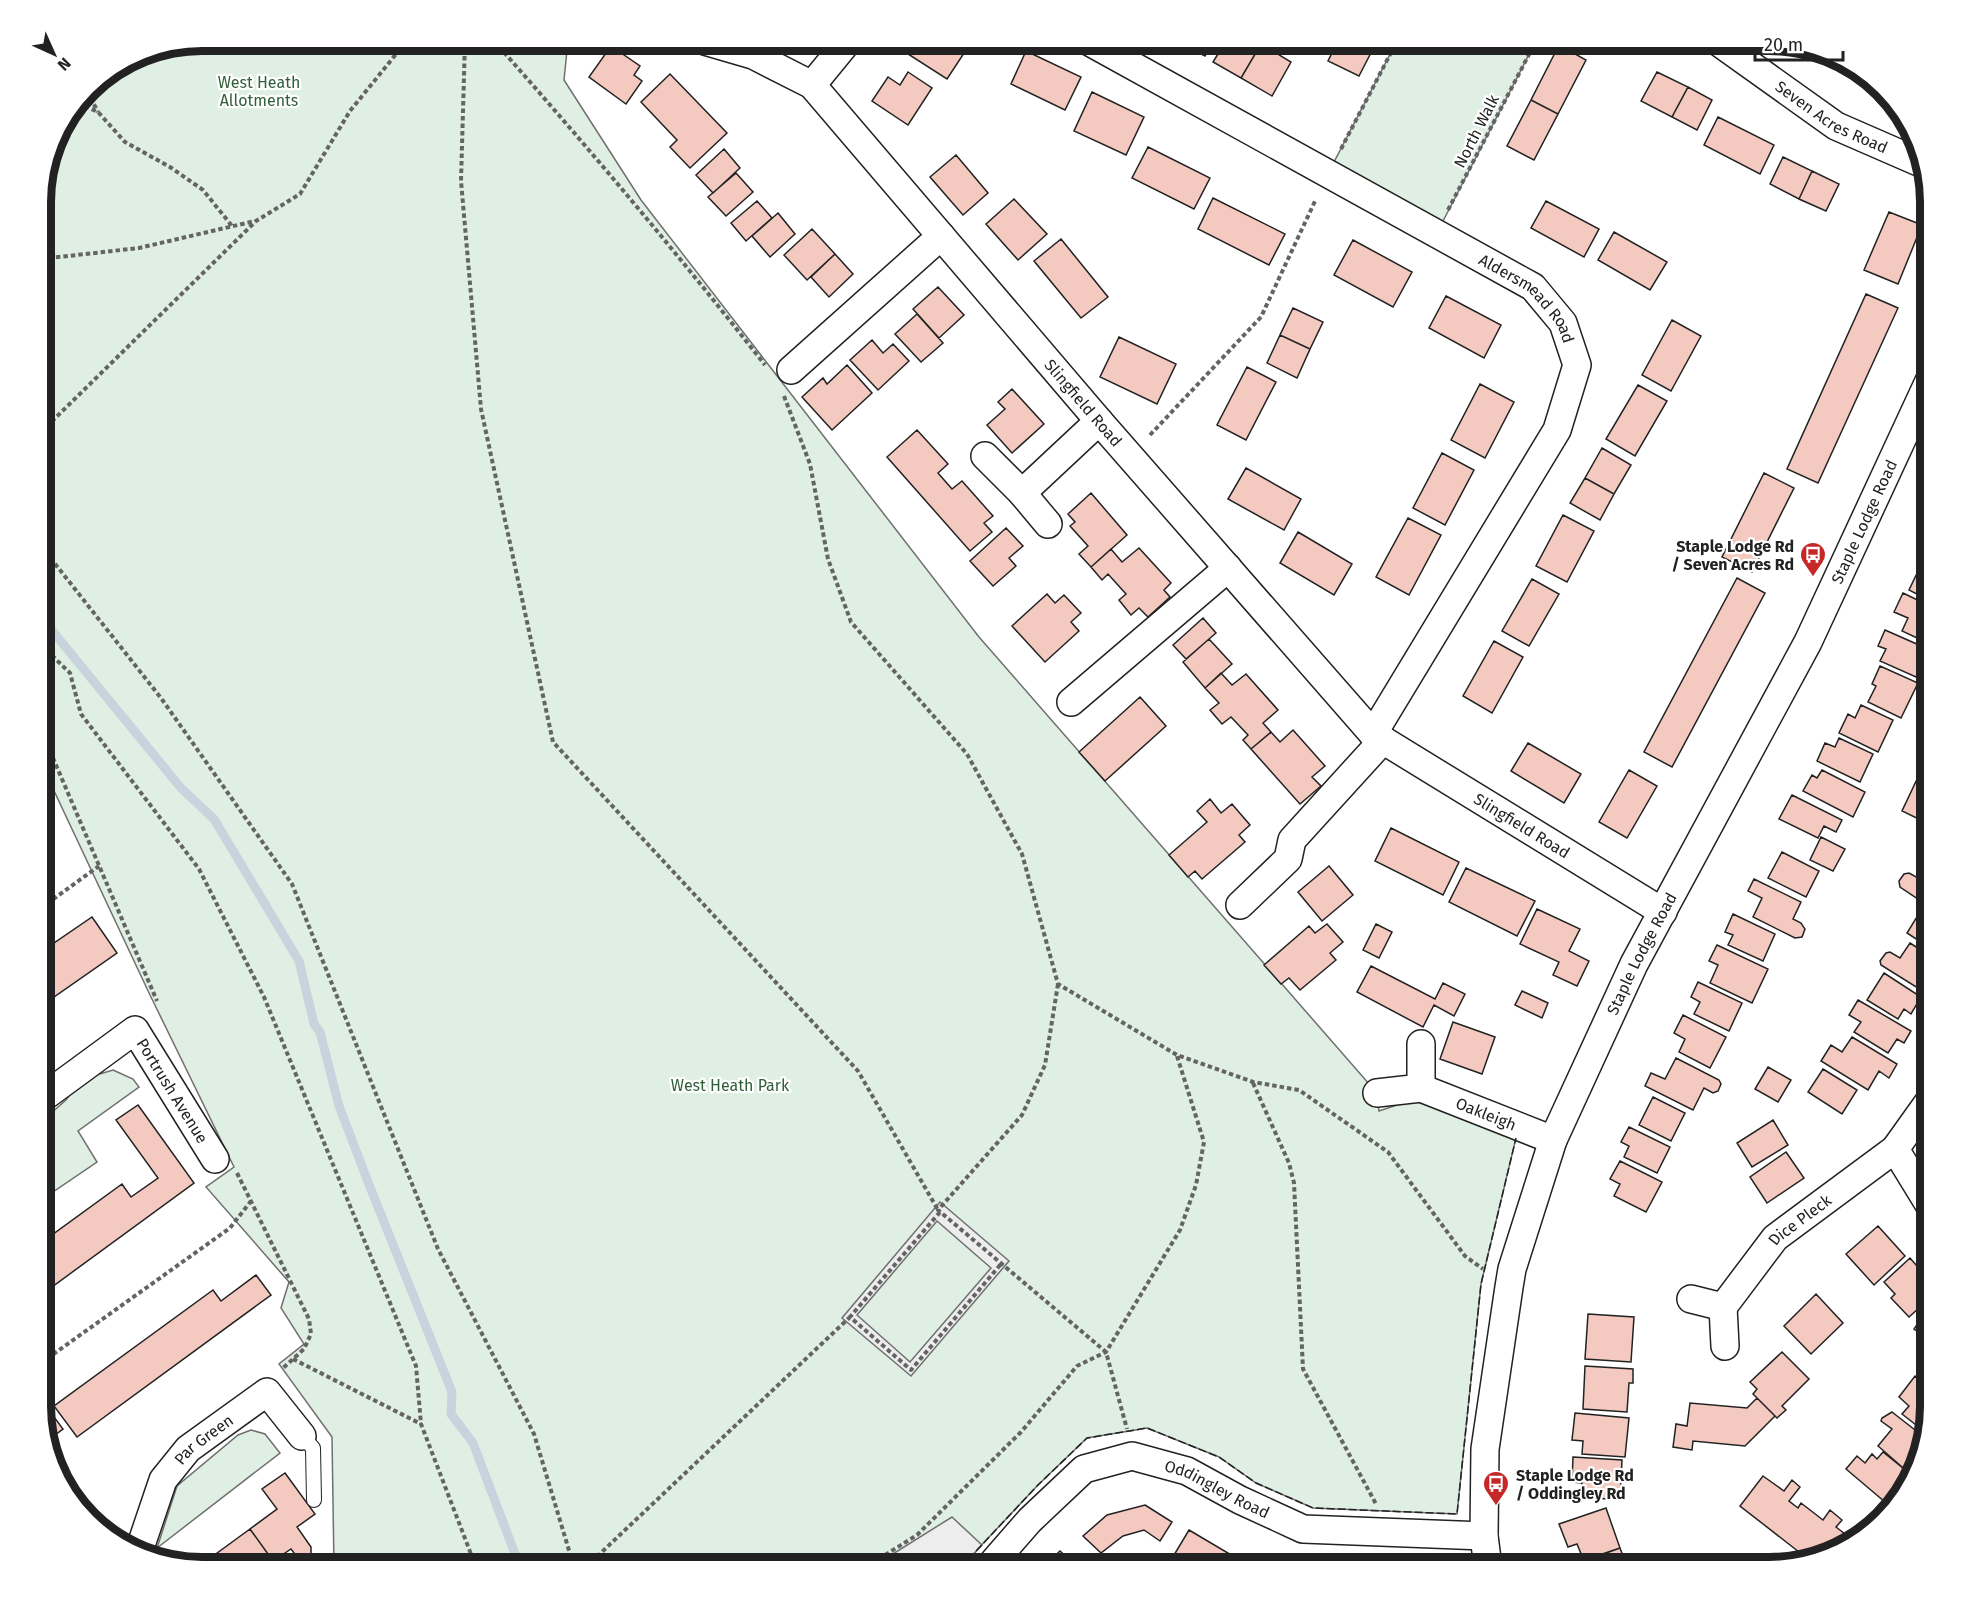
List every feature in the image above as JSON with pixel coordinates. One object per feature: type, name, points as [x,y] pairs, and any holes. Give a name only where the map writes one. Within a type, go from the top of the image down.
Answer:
[{"type":"street","name":"Slingfield Road","points":[[740,51],[753,55],[812,85],[1099,421],[1378,737],[1663,912]]},
{"type":"street","points":[[812,85],[839,51]]},
{"type":"street","name":"Aldersmead Road","points":[[1108,51],[1533,287],[1563,322],[1577,365],[1557,430],[1378,737]]},
{"type":"street","name":"Seven Acres Road","points":[[1732,51],[1836,126],[1914,158]]},
{"type":"street","points":[[780,376],[941,236]]},
{"type":"street","name":"Staple Lodge Road","points":[[1487,1557],[1484,1536],[1485,1449],[1509,1287],[1512,1269],[1553,1140],[1634,964],[1808,642],[1920,401]]},
{"type":"street","points":[[1022,493],[1099,421]]},
{"type":"street","points":[[985,456],[1022,493],[1048,524]]},
{"type":"street","points":[[1071,702],[1228,568]]},
{"type":"street","points":[[1240,905],[1288,859],[1292,840],[1378,737]]},
{"type":"street","name":"Portrush Avenue","points":[[51,1092],[135,1030],[215,1159]]},
{"type":"street","points":[[1421,1044],[1421,1088]]},
{"type":"street","name":"Oakleigh","points":[[1377,1093],[1421,1088],[1553,1140]]},
{"type":"street","name":"Dice Pleck","points":[[1723,1307],[1775,1238],[1895,1149],[1920,1114]]},
{"type":"street","points":[[1895,1149],[1920,1190]]},
{"type":"street","points":[[1691,1299],[1723,1307],[1725,1346]]},
{"type":"street","points":[[267,1392],[302,1436]]},
{"type":"street","name":"Par Green","points":[[141,1544],[163,1480],[188,1449],[267,1392]]},
{"type":"street","name":"Oddingley Road","points":[[998,1557],[1030,1520],[1084,1469],[1132,1456],[1187,1470],[1240,1500],[1304,1529],[1484,1536]]},
{"type":"lane","points":[[302,1436],[312,1448],[315,1500]]},
{"type":"path","points":[[51,422],[256,221],[300,194],[350,111],[399,51]]},
{"type":"path","points":[[465,51],[461,181],[482,409],[553,742],[858,1071],[939,1211],[1106,1352],[1132,1456]]},
{"type":"path","points":[[504,51],[780,376],[810,464],[828,559],[851,622],[967,754],[1022,854],[1058,984],[1045,1065],[1022,1115],[850,1317],[598,1557]]},
{"type":"path","points":[[1130,456],[1261,317],[1329,173],[1391,51]]},
{"type":"path","name":"North Walk","points":[[1436,233],[1530,51]]},
{"type":"path","points":[[91,99],[98,112],[125,142],[203,189],[232,226]]},
{"type":"path","points":[[85,106],[98,112]]},
{"type":"path","points":[[51,258],[139,248],[256,221]]},
{"type":"path","points":[[51,559],[160,698],[292,884],[438,1249],[534,1434],[571,1557]]},
{"type":"path","points":[[51,655],[70,673],[81,714],[199,868],[264,997],[416,1366],[421,1424],[472,1557]]},
{"type":"path","points":[[51,753],[158,1001]]},
{"type":"path","points":[[51,901],[99,866]]},
{"type":"path","points":[[1058,984],[1177,1055],[1253,1082],[1299,1090],[1388,1152],[1465,1256],[1509,1287]]},
{"type":"path","points":[[884,1557],[917,1535],[1021,1432],[1077,1366],[1106,1352],[1180,1230],[1196,1185],[1204,1142],[1177,1055]]},
{"type":"path","points":[[1253,1082],[1289,1163],[1294,1183],[1303,1369],[1392,1533]]},
{"type":"path","points":[[215,1159],[234,1167],[309,1319],[311,1334],[304,1349],[279,1372],[267,1392]]},
{"type":"path","points":[[51,1356],[230,1228],[252,1201]]},
{"type":"path","points":[[850,1317],[911,1370],[1001,1264]]},
{"type":"path","points":[[293,1359],[421,1424]]},
{"type":"green space","name":"West Heath Park","points":[[567,51],[564,80],[641,200],[979,637],[1377,1093],[1379,1111],[1418,1098],[1516,1138],[1481,1284],[1457,1514],[1313,1508],[1256,1483],[1219,1457],[1147,1428],[1087,1438],[1038,1485],[970,1557],[334,1557],[332,1437],[279,1364],[304,1344],[281,1308],[289,1282],[206,1187],[234,1167],[51,784],[51,192],[62,144],[82,110],[102,88],[126,71],[153,59],[182,52]]},
{"type":"green space","points":[[1392,51],[1531,51],[1442,223],[1333,164]]},
{"type":"green space","points":[[113,1070],[133,1079],[139,1087],[78,1131],[97,1162],[51,1193],[51,1113],[66,1100],[77,1085],[93,1076]]},
{"type":"green space","points":[[251,1430],[265,1434],[280,1453],[157,1548],[177,1486],[238,1435]]},
{"type":"shaded area","points":[[940,1202],[1009,1261],[911,1376],[842,1318]],"holes":[[[937,1221],[991,1268],[910,1362],[857,1315]]]},
{"type":"shaded area","points":[[952,1517],[982,1545],[971,1557],[888,1557]]},
{"type":"building","points":[[607,51],[618,51],[640,66],[634,75],[642,81],[626,104],[589,77]]},
{"type":"building","points":[[910,51],[965,51],[947,79],[908,54]]},
{"type":"building","points":[[1026,51],[1081,77],[1065,110],[1011,84]]},
{"type":"building","points":[[1195,51],[1208,51],[1205,56]]},
{"type":"building","points":[[1220,51],[1257,51],[1241,78],[1213,62]]},
{"type":"building","points":[[1257,51],[1273,51],[1291,62],[1272,96],[1241,78]]},
{"type":"building","points":[[1333,51],[1372,51],[1359,76],[1328,61]]},
{"type":"building","points":[[1556,51],[1570,51],[1586,60],[1558,114],[1531,100]]},
{"type":"building","points":[[908,72],[932,88],[908,125],[872,101],[888,77],[900,85]]},
{"type":"building","points":[[1657,72],[1688,87],[1672,117],[1641,101]]},
{"type":"building","points":[[670,74],[727,133],[690,168],[670,147],[677,140],[641,102]]},
{"type":"building","points":[[1688,87],[1712,100],[1697,130],[1672,117]]},
{"type":"building","points":[[1092,92],[1144,117],[1126,155],[1074,131]]},
{"type":"building","points":[[1531,100],[1558,114],[1534,160],[1507,146]]},
{"type":"building","points":[[1718,117],[1774,145],[1760,174],[1704,145]]},
{"type":"building","points":[[1148,147],[1210,178],[1194,209],[1132,178]]},
{"type":"building","points":[[724,149],[740,168],[713,193],[696,175]]},
{"type":"building","points":[[956,155],[988,193],[963,215],[930,177]]},
{"type":"building","points":[[1783,157],[1812,171],[1799,199],[1770,184]]},
{"type":"building","points":[[1812,171],[1839,184],[1826,211],[1799,199]]},
{"type":"building","points":[[736,173],[753,192],[726,216],[708,197]]},
{"type":"building","points":[[1213,198],[1285,234],[1269,265],[1198,229]]},
{"type":"building","points":[[1014,199],[1047,234],[1018,260],[986,224]]},
{"type":"building","points":[[757,201],[772,218],[746,241],[731,223]]},
{"type":"building","points":[[1546,201],[1599,229],[1584,257],[1531,228]]},
{"type":"building","points":[[1889,212],[1920,224],[1920,230],[1898,284],[1864,270]]},
{"type":"building","points":[[778,213],[795,234],[770,257],[752,236]]},
{"type":"building","points":[[812,229],[835,254],[807,280],[784,255]]},
{"type":"building","points":[[1614,232],[1667,262],[1650,290],[1598,260]]},
{"type":"building","points":[[1061,239],[1108,297],[1081,318],[1034,261]]},
{"type":"building","points":[[1353,240],[1412,272],[1393,307],[1334,275]]},
{"type":"building","points":[[835,254],[853,274],[829,297],[811,277]]},
{"type":"building","points":[[938,287],[964,315],[939,338],[913,309]]},
{"type":"building","points":[[1866,294],[1898,308],[1818,483],[1787,469]]},
{"type":"building","points":[[1446,296],[1501,325],[1484,358],[1429,328]]},
{"type":"building","points":[[1293,308],[1323,322],[1310,349],[1280,335]]},
{"type":"building","points":[[917,314],[943,343],[921,362],[895,334]]},
{"type":"building","points":[[1672,320],[1701,336],[1671,391],[1642,375]]},
{"type":"building","points":[[1280,335],[1310,349],[1297,378],[1267,363]]},
{"type":"building","points":[[1119,337],[1176,364],[1157,404],[1100,377]]},
{"type":"building","points":[[872,340],[883,353],[893,344],[909,361],[878,390],[850,360]]},
{"type":"building","points":[[847,365],[872,393],[832,430],[802,397],[823,378],[827,384]]},
{"type":"building","points":[[1247,367],[1276,382],[1246,440],[1217,425]]},
{"type":"building","points":[[1480,384],[1514,402],[1485,458],[1451,440]]},
{"type":"building","points":[[1638,385],[1667,401],[1635,456],[1606,439]]},
{"type":"building","points":[[1012,389],[1044,424],[1012,453],[987,425],[1005,409],[998,402]]},
{"type":"building","points":[[917,430],[948,464],[938,473],[952,489],[962,481],[993,516],[984,523],[992,532],[970,551],[887,457]]},
{"type":"building","points":[[1602,448],[1631,465],[1614,494],[1585,478]]},
{"type":"building","points":[[1442,453],[1474,470],[1445,525],[1413,508]]},
{"type":"building","points":[[1246,468],[1301,499],[1284,530],[1228,499]]},
{"type":"building","points":[[1764,473],[1794,488],[1752,572],[1722,557]]},
{"type":"building","points":[[1585,478],[1614,494],[1600,520],[1570,503]]},
{"type":"building","points":[[1091,493],[1127,535],[1091,567],[1079,554],[1088,546],[1070,526],[1075,522],[1068,514]]},
{"type":"building","points":[[1563,515],[1594,531],[1567,582],[1536,566]]},
{"type":"building","points":[[1408,518],[1441,535],[1409,595],[1376,577]]},
{"type":"building","points":[[1006,528],[1023,546],[1009,558],[1016,566],[993,586],[970,561]]},
{"type":"building","points":[[1298,532],[1352,564],[1334,595],[1280,563]]},
{"type":"building","points":[[1139,548],[1171,583],[1164,590],[1170,597],[1148,617],[1139,608],[1131,615],[1119,600],[1126,594],[1108,574],[1102,580],[1091,567],[1111,549],[1122,562]]},
{"type":"building","points":[[1920,567],[1920,596],[1909,590]]},
{"type":"building","points":[[1737,578],[1765,593],[1672,767],[1644,752]]},
{"type":"building","points":[[1532,579],[1559,594],[1529,646],[1502,631]]},
{"type":"building","points":[[1903,593],[1920,601],[1920,639],[1902,631],[1908,618],[1894,612]]},
{"type":"building","points":[[1047,594],[1055,603],[1064,595],[1081,613],[1071,622],[1079,631],[1045,662],[1012,626]]},
{"type":"building","points":[[1203,618],[1216,633],[1186,659],[1173,645]]},
{"type":"building","points":[[1885,630],[1920,645],[1920,668],[1916,677],[1880,661],[1886,649],[1878,646]]},
{"type":"building","points":[[1209,639],[1232,664],[1205,688],[1183,662]]},
{"type":"building","points":[[1494,641],[1523,657],[1492,713],[1463,696]]},
{"type":"building","points":[[1880,666],[1918,683],[1901,718],[1868,702],[1876,686],[1872,684]]},
{"type":"building","points":[[1221,673],[1232,685],[1246,674],[1278,710],[1263,723],[1271,732],[1251,749],[1243,740],[1248,735],[1231,717],[1222,724],[1210,710],[1219,703],[1205,688]]},
{"type":"building","points":[[1140,697],[1166,726],[1105,781],[1079,752]]},
{"type":"building","points":[[1861,705],[1893,720],[1878,752],[1839,733],[1848,714],[1855,718]]},
{"type":"building","points":[[1293,730],[1325,766],[1312,777],[1321,786],[1300,804],[1251,749],[1271,732],[1280,742]]},
{"type":"building","points":[[1839,738],[1873,754],[1860,782],[1817,761],[1825,743],[1835,747]]},
{"type":"building","points":[[1528,743],[1581,774],[1564,803],[1511,771]]},
{"type":"building","points":[[1629,770],[1657,786],[1627,838],[1599,822]]},
{"type":"building","points":[[1822,770],[1865,792],[1853,817],[1803,791],[1812,775],[1817,778]]},
{"type":"building","points":[[1919,775],[1920,775],[1920,820],[1902,811]]},
{"type":"building","points":[[1792,795],[1842,820],[1836,832],[1824,826],[1818,838],[1779,819]]},
{"type":"building","points":[[1210,799],[1221,813],[1232,804],[1250,825],[1239,835],[1245,842],[1202,879],[1195,871],[1188,877],[1169,855],[1207,822],[1197,811]]},
{"type":"building","points":[[1391,828],[1459,862],[1443,895],[1375,861]]},
{"type":"building","points":[[1821,837],[1845,849],[1833,871],[1810,860]]},
{"type":"building","points":[[1782,852],[1819,871],[1806,897],[1768,878]]},
{"type":"building","points":[[1329,866],[1353,895],[1322,921],[1298,892]]},
{"type":"building","points":[[1466,868],[1535,901],[1517,936],[1449,902]]},
{"type":"building","points":[[1909,873],[1918,878],[1920,875],[1920,900],[1900,887],[1899,881],[1904,874]]},
{"type":"building","points":[[1754,879],[1801,902],[1793,919],[1801,923],[1805,929],[1802,937],[1795,938],[1753,917],[1762,898],[1748,891]]},
{"type":"building","points":[[1537,909],[1580,929],[1569,951],[1589,961],[1577,986],[1553,975],[1559,962],[1520,944]]},
{"type":"building","points":[[1920,912],[1920,941],[1907,933]]},
{"type":"building","points":[[1733,914],[1775,934],[1763,961],[1728,945],[1733,935],[1725,932]]},
{"type":"building","points":[[92,917],[117,953],[51,999],[51,945]]},
{"type":"building","points":[[1327,924],[1343,942],[1330,953],[1336,960],[1300,990],[1289,978],[1281,984],[1264,965],[1309,926],[1315,933]]},
{"type":"building","points":[[1376,924],[1392,932],[1379,958],[1363,950]]},
{"type":"building","points":[[1910,943],[1920,950],[1920,989],[1881,965],[1880,961],[1886,953],[1890,952],[1900,958]]},
{"type":"building","points":[[1717,945],[1768,969],[1752,1003],[1710,983],[1718,965],[1709,961]]},
{"type":"building","points":[[1371,966],[1435,999],[1443,983],[1465,994],[1454,1016],[1434,1005],[1423,1027],[1357,992]]},
{"type":"building","points":[[1884,973],[1920,996],[1911,1014],[1904,1009],[1898,1019],[1867,1000]]},
{"type":"building","points":[[1698,982],[1742,1003],[1729,1031],[1694,1014],[1700,1002],[1691,997]]},
{"type":"building","points":[[1522,991],[1548,1003],[1542,1018],[1515,1005]]},
{"type":"building","points":[[1858,1000],[1911,1031],[1904,1043],[1897,1039],[1888,1053],[1854,1032],[1861,1022],[1849,1015]]},
{"type":"building","points":[[1683,1015],[1726,1037],[1710,1068],[1679,1052],[1685,1039],[1674,1033]]},
{"type":"building","points":[[1453,1022],[1495,1037],[1482,1074],[1440,1059]]},
{"type":"building","points":[[1852,1037],[1897,1064],[1889,1078],[1879,1071],[1868,1090],[1821,1061],[1831,1045],[1842,1052]]},
{"type":"building","points":[[1676,1058],[1719,1080],[1721,1084],[1718,1091],[1713,1093],[1704,1088],[1693,1110],[1645,1086],[1651,1073],[1665,1079]]},
{"type":"building","points":[[1768,1067],[1791,1080],[1778,1102],[1755,1089]]},
{"type":"building","points":[[1823,1069],[1857,1090],[1842,1114],[1808,1092]]},
{"type":"building","points":[[1653,1097],[1685,1113],[1671,1141],[1639,1125]]},
{"type":"building","points":[[138,1105],[194,1183],[51,1288],[51,1236],[122,1184],[131,1197],[158,1178],[116,1120]]},
{"type":"building","points":[[1773,1120],[1788,1145],[1752,1167],[1737,1143]]},
{"type":"building","points":[[1629,1127],[1670,1147],[1657,1173],[1624,1157],[1629,1146],[1621,1142]]},
{"type":"building","points":[[1786,1152],[1804,1178],[1767,1203],[1750,1177]]},
{"type":"building","points":[[1620,1161],[1662,1182],[1646,1212],[1614,1196],[1620,1184],[1610,1179]]},
{"type":"building","points":[[1878,1226],[1905,1256],[1874,1285],[1846,1254]]},
{"type":"building","points":[[1910,1258],[1920,1270],[1920,1307],[1909,1317],[1891,1298],[1895,1294],[1884,1282]]},
{"type":"building","points":[[256,1275],[271,1295],[77,1437],[54,1406],[213,1290],[221,1301]]},
{"type":"building","points":[[1816,1294],[1843,1323],[1811,1354],[1784,1326]]},
{"type":"building","points":[[1588,1314],[1634,1317],[1631,1362],[1585,1359]]},
{"type":"building","points":[[1920,1320],[1920,1333],[1914,1329]]},
{"type":"building","points":[[1782,1352],[1809,1379],[1782,1406],[1786,1410],[1777,1418],[1753,1394],[1757,1389],[1750,1382]]},
{"type":"building","points":[[1585,1366],[1633,1369],[1633,1383],[1629,1383],[1627,1412],[1583,1409]]},
{"type":"building","points":[[1915,1376],[1920,1380],[1918,1427],[1902,1414],[1909,1406],[1899,1397]]},
{"type":"building","points":[[1757,1398],[1775,1416],[1745,1446],[1693,1441],[1692,1450],[1673,1447],[1676,1424],[1687,1426],[1690,1403],[1747,1408]]},
{"type":"building","points":[[1892,1412],[1918,1432],[1906,1470],[1878,1446],[1892,1429],[1881,1421]]},
{"type":"building","points":[[51,1413],[63,1429],[54,1436]]},
{"type":"building","points":[[1575,1413],[1629,1418],[1625,1457],[1582,1454],[1583,1441],[1572,1440]]},
{"type":"building","points":[[1883,1452],[1906,1470],[1885,1502],[1846,1469],[1857,1456],[1865,1463],[1872,1454],[1877,1459]]},
{"type":"building","points":[[1573,1457],[1622,1460],[1620,1500],[1581,1497],[1582,1483],[1572,1482]]},
{"type":"building","points":[[285,1473],[315,1514],[297,1527],[311,1547],[311,1556],[297,1557],[291,1549],[279,1557],[270,1557],[250,1529],[277,1509],[262,1489]]},
{"type":"building","points":[[1763,1476],[1784,1491],[1792,1480],[1800,1487],[1789,1501],[1798,1508],[1801,1503],[1823,1520],[1830,1510],[1842,1520],[1836,1527],[1847,1536],[1827,1546],[1801,1553],[1740,1506]]},
{"type":"building","points":[[1145,1505],[1172,1522],[1160,1541],[1144,1530],[1123,1536],[1101,1553],[1083,1536],[1107,1515]]},
{"type":"building","points":[[1606,1508],[1620,1548],[1595,1557],[1582,1557],[1577,1544],[1568,1547],[1559,1524]]},
{"type":"building","points":[[250,1529],[270,1557],[212,1557]]},
{"type":"building","points":[[1189,1530],[1233,1556],[1232,1557],[1173,1557]]},
{"type":"building","points":[[1620,1548],[1623,1557],[1593,1557]]},
{"type":"building","points":[[1060,1551],[1067,1557],[1054,1557]]},
{"type":"waterway","points":[[51,629],[181,788],[214,819],[299,961],[314,1024],[320,1032],[339,1106],[452,1392],[451,1414],[473,1443],[516,1557]]},
{"type":"fence","points":[[970,1557],[1038,1485],[1087,1438],[1147,1428],[1219,1457],[1256,1483],[1313,1508],[1457,1514],[1481,1284],[1516,1138]]},
{"type":"place","name":"Staple Lodge Rd / Seven Acres Rd","points":[[1813,578]]},
{"type":"place","name":"Staple Lodge Rd / Oddingley Rd","points":[[1496,1507]]},
{"type":"park label","name":"West Heath Allotments","points":[[259,91]]}]
